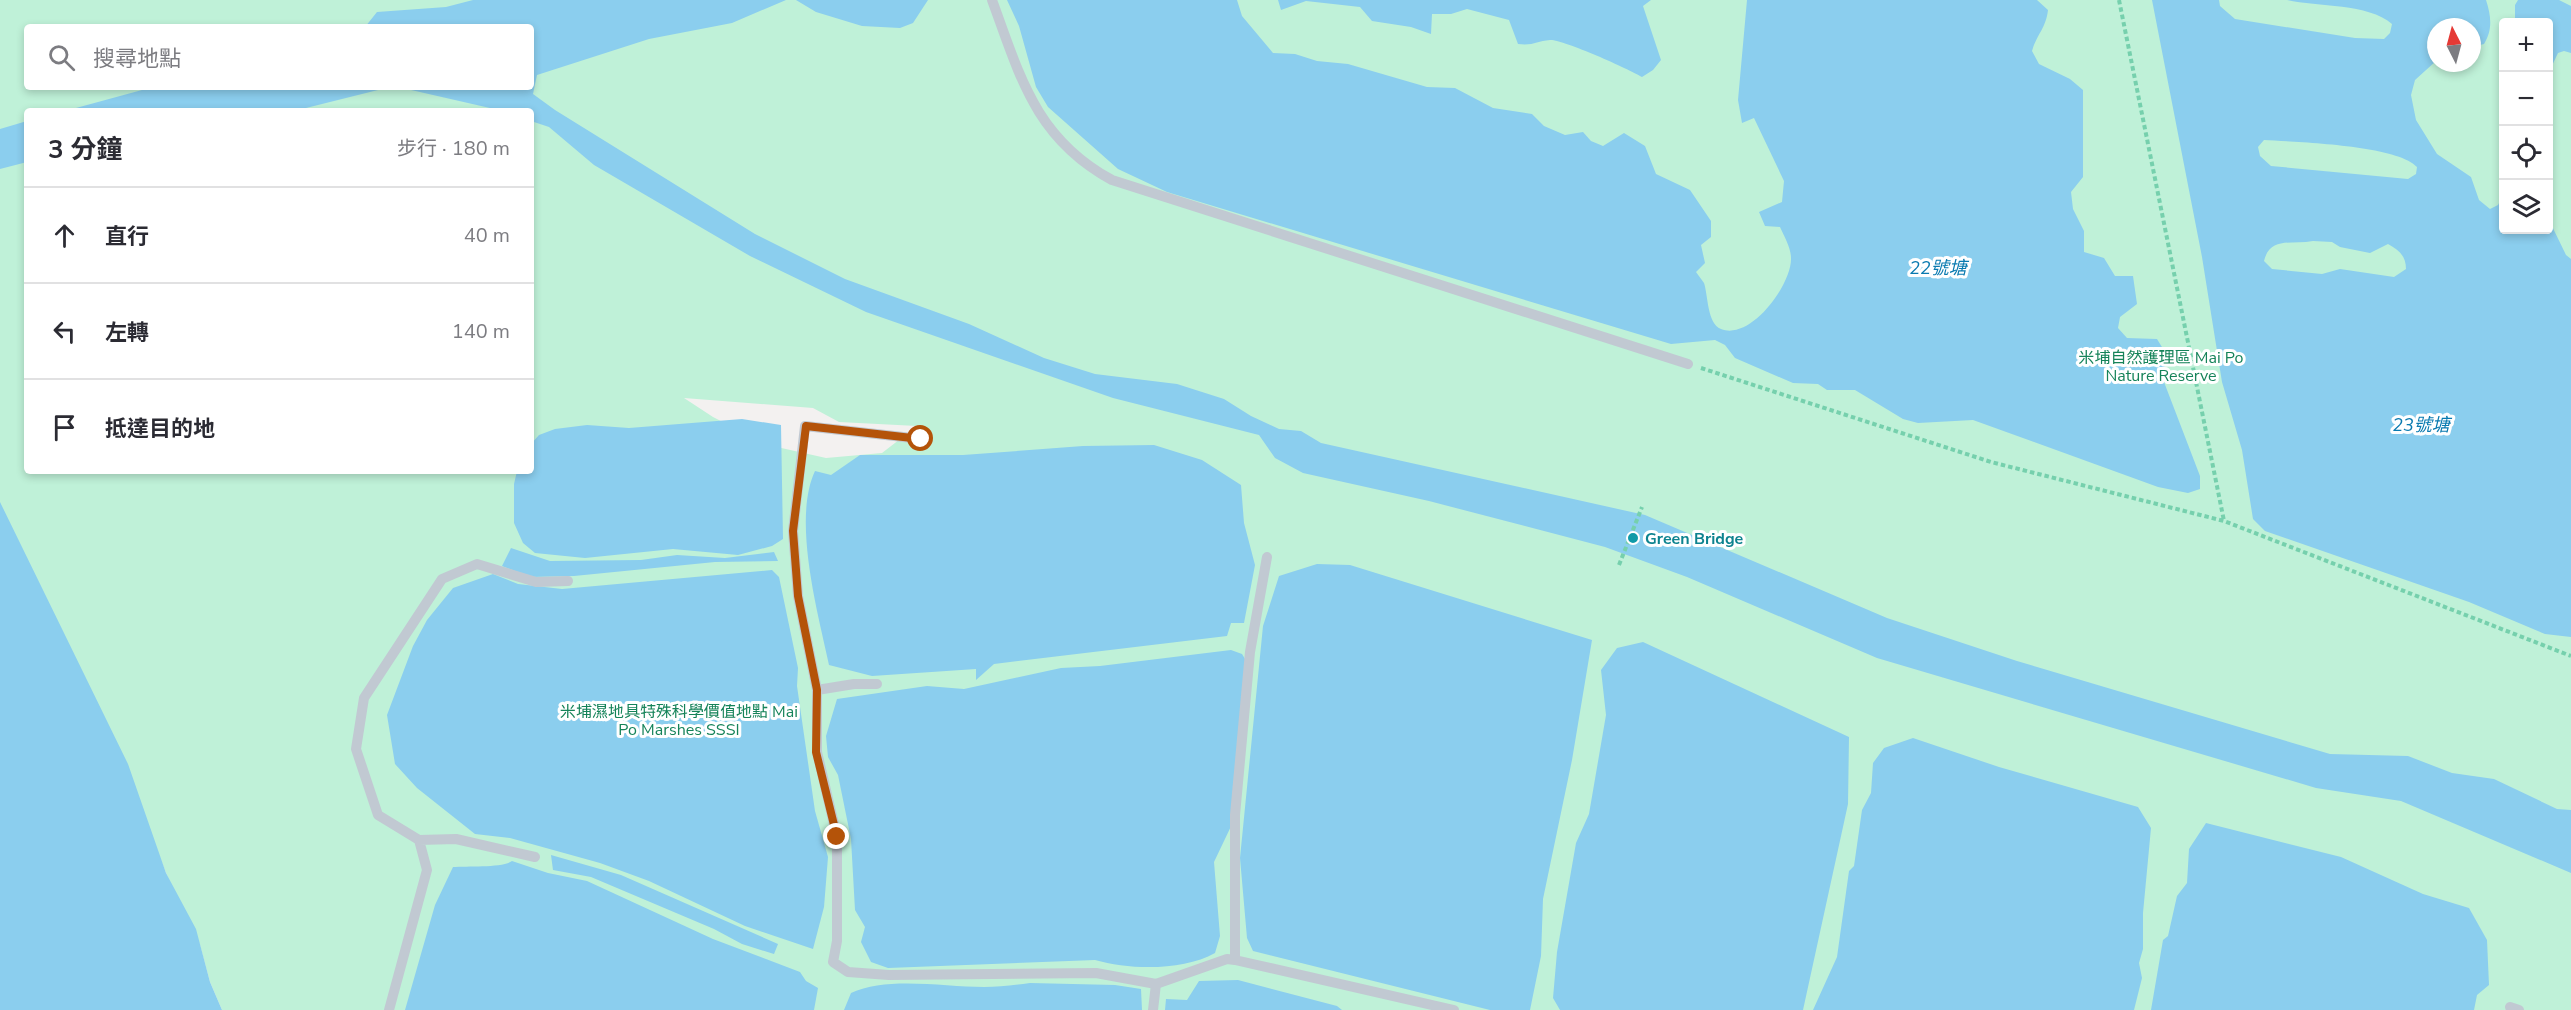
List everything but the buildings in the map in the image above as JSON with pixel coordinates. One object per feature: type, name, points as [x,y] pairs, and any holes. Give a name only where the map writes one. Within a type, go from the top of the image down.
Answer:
[{"type":"lane","points":[[992,0],[1021,80],[1034,106],[1059,139],[1112,180],[1688,364]]},
{"type":"lane","points":[[921,439],[806,426],[793,531],[798,596],[817,690],[816,752],[837,837],[837,941],[833,962],[848,972],[889,975],[1096,973],[1156,984],[1227,959],[1454,1010]]},
{"type":"lane","points":[[1235,960],[1235,815],[1250,652],[1267,557]]},
{"type":"lane","points":[[535,857],[456,839],[419,840],[378,815],[356,749],[364,698],[442,579],[477,564],[536,582],[568,581]]},
{"type":"lane","points":[[817,690],[855,684],[877,684]]},
{"type":"lane","points":[[389,1010],[427,870],[419,840]]},
{"type":"lane","points":[[1153,1010],[1156,984]]},
{"type":"path","points":[[2118,0],[2224,521]]},
{"type":"path","points":[[1688,364],[1991,462],[2224,521],[2571,656]]},
{"type":"path","points":[[1619,565],[1642,507]]},
{"type":"green space","points":[[0,0],[2571,0],[2571,1010],[222,1010],[210,982],[200,945],[166,873],[124,764],[0,511]],"holes":[[[684,398],[813,408],[839,422],[917,426],[882,453],[826,458],[768,445],[713,417]]]},
{"type":"water","points":[[473,0],[786,0],[732,23],[649,39],[537,75],[534,89],[534,24],[367,24],[377,12],[446,7]]},
{"type":"water","points":[[796,0],[928,0],[913,23],[900,28],[862,26],[816,12]]},
{"type":"water","name":"22號塘","points":[[1007,0],[1237,0],[1242,16],[1273,53],[1295,54],[1317,61],[1348,64],[1427,87],[1455,88],[1493,108],[1532,114],[1544,126],[1565,135],[1583,132],[1591,141],[1603,146],[1624,133],[1645,146],[1656,174],[1690,190],[1711,221],[1711,237],[1701,245],[1705,263],[1696,272],[1704,283],[1709,308],[1716,326],[1733,330],[1745,327],[1768,308],[1785,282],[1791,258],[1789,246],[1780,227],[1765,226],[1759,212],[1782,202],[1784,181],[1754,118],[1742,123],[1738,100],[1747,0],[2037,0],[2048,10],[2032,51],[2039,64],[2070,79],[2083,90],[2083,177],[2071,192],[2073,209],[2084,231],[2084,252],[2104,258],[2115,276],[2133,276],[2137,304],[2120,317],[2118,328],[2127,338],[2157,339],[2165,352],[2164,382],[2200,476],[2200,489],[2188,493],[2158,487],[1973,420],[1918,423],[1903,419],[1855,390],[1827,390],[1818,384],[1793,383],[1735,358],[1725,345],[1715,340],[1671,344],[1167,192],[1118,169],[1048,107],[1036,87],[1019,26]]},
{"type":"water","points":[[1278,0],[1651,0],[1643,6],[1661,60],[1653,70],[1642,77],[1596,55],[1557,41],[1518,44],[1509,20],[1467,9],[1451,14],[1432,14],[1431,34],[1411,27],[1372,21],[1360,7],[1306,1],[1281,10]]},
{"type":"water","name":"23號塘","points":[[2152,0],[2219,0],[2220,6],[2235,19],[2355,38],[2384,39],[2390,33],[2392,24],[2370,12],[2287,0],[2486,0],[2490,22],[2489,33],[2484,44],[2481,45],[2481,18],[2427,18],[2427,69],[2415,80],[2411,95],[2416,120],[2437,154],[2471,177],[2479,200],[2490,209],[2499,203],[2499,234],[2553,234],[2553,228],[2566,255],[2571,259],[2571,637],[2545,634],[2469,602],[2265,531],[2253,519],[2242,450],[2222,382],[2202,257]],"holes":[[[2264,140],[2369,149],[2389,154],[2417,167],[2416,174],[2408,179],[2271,166],[2260,156],[2258,147]],[[2332,242],[2340,247],[2370,253],[2388,244],[2401,254],[2405,260],[2406,269],[2394,277],[2340,269],[2322,274],[2272,269],[2264,261],[2271,248],[2283,243]]]},
{"type":"water","points":[[2518,0],[2559,0],[2571,6],[2571,53],[2564,51],[2558,53],[2553,64],[2553,18],[2515,18],[2515,5]]},
{"type":"water","points":[[142,90],[378,90],[306,108],[76,108]]},
{"type":"water","points":[[411,90],[534,90],[533,94],[555,110],[755,234],[845,279],[969,324],[1044,358],[1095,374],[1177,384],[1224,399],[1251,416],[1279,429],[1301,431],[1321,443],[1645,515],[1887,618],[2017,661],[2330,754],[2408,756],[2452,773],[2494,779],[2557,809],[2571,810],[2571,873],[2401,801],[2316,788],[1877,658],[1687,577],[1605,547],[1429,501],[1303,473],[1275,458],[1259,435],[1113,398],[866,312],[750,256],[594,165],[549,127],[534,122],[534,108],[490,108]]},
{"type":"water","points":[[24,122],[24,163],[0,169],[0,129]]},
{"type":"water","points":[[742,419],[781,425],[783,539],[772,546],[738,555],[673,549],[585,558],[535,553],[523,543],[514,523],[514,484],[516,474],[534,474],[534,441],[539,435],[555,429],[587,425],[629,428]]},
{"type":"water","points":[[1154,445],[1202,460],[1241,485],[1244,523],[1255,565],[1244,623],[1231,623],[1227,636],[994,664],[976,680],[976,669],[872,676],[829,665],[809,567],[806,540],[809,491],[815,471],[831,475],[860,455],[963,455],[1083,446]]},
{"type":"water","points":[[0,502],[128,764],[166,873],[196,929],[210,982],[222,1010],[0,1010]]},
{"type":"water","points":[[511,548],[550,561],[641,560],[677,555],[725,558],[774,552],[778,561],[715,562],[574,576],[530,577],[502,566]]},
{"type":"water","points":[[1317,564],[1350,565],[1592,640],[1572,760],[1543,899],[1541,956],[1530,1010],[1490,1010],[1253,951],[1247,938],[1240,858],[1263,626],[1279,576]]},
{"type":"water","points":[[772,570],[779,577],[798,668],[797,686],[815,811],[828,857],[824,907],[813,949],[745,926],[649,881],[600,863],[510,838],[475,834],[417,788],[395,764],[387,715],[413,646],[427,620],[453,588],[493,574],[518,584],[562,589]]},
{"type":"water","points":[[1643,642],[1849,737],[1848,804],[1803,1010],[1560,1010],[1553,998],[1557,952],[1576,843],[1589,814],[1606,715],[1601,670],[1617,648]]},
{"type":"water","points":[[1231,650],[1242,654],[1250,667],[1234,820],[1214,862],[1220,936],[1215,953],[1188,963],[1156,967],[1124,966],[1095,960],[888,968],[871,962],[861,942],[865,927],[855,910],[851,839],[838,775],[828,757],[826,736],[837,699],[927,686],[964,689],[1061,668],[1100,666]]},
{"type":"water","points":[[1913,738],[1999,767],[2138,807],[2151,828],[2143,913],[2143,949],[2139,963],[2142,978],[2134,1010],[1813,1010],[1837,957],[1849,871],[1854,866],[1862,810],[1871,793],[1873,763],[1884,748]]},
{"type":"water","points":[[2206,823],[2341,857],[2423,894],[2469,908],[2487,940],[2489,985],[2477,995],[2474,1010],[2151,1010],[2163,940],[2168,936],[2177,896],[2187,883],[2189,849]]},
{"type":"water","points":[[551,855],[621,875],[778,944],[774,954],[742,944],[714,929],[591,877],[553,870]]},
{"type":"water","points":[[512,861],[548,873],[587,881],[713,939],[800,972],[806,981],[818,988],[814,1010],[405,1010],[435,905],[453,867],[493,866]]},
{"type":"water","points":[[1238,980],[1337,1006],[1342,1010],[1165,1010],[1166,999],[1187,1000],[1199,981]]},
{"type":"water","points":[[1030,983],[1115,985],[1141,989],[1142,1010],[844,1010],[851,993],[881,985],[984,987]]},
{"type":"place","name":"Green Bridge","points":[[1633,538]]},
{"type":"route","points":[[837,837],[816,752],[817,690],[798,596],[793,531],[806,426],[921,439]]},
{"type":"park label","name":"米埔自然護理區 Mai Po Nature Reserve","points":[[2161,366]]},
{"type":"park label","name":"米埔濕地具特殊科學價值地點 Mai Po Marshes SSSI","points":[[679,720]]}]
